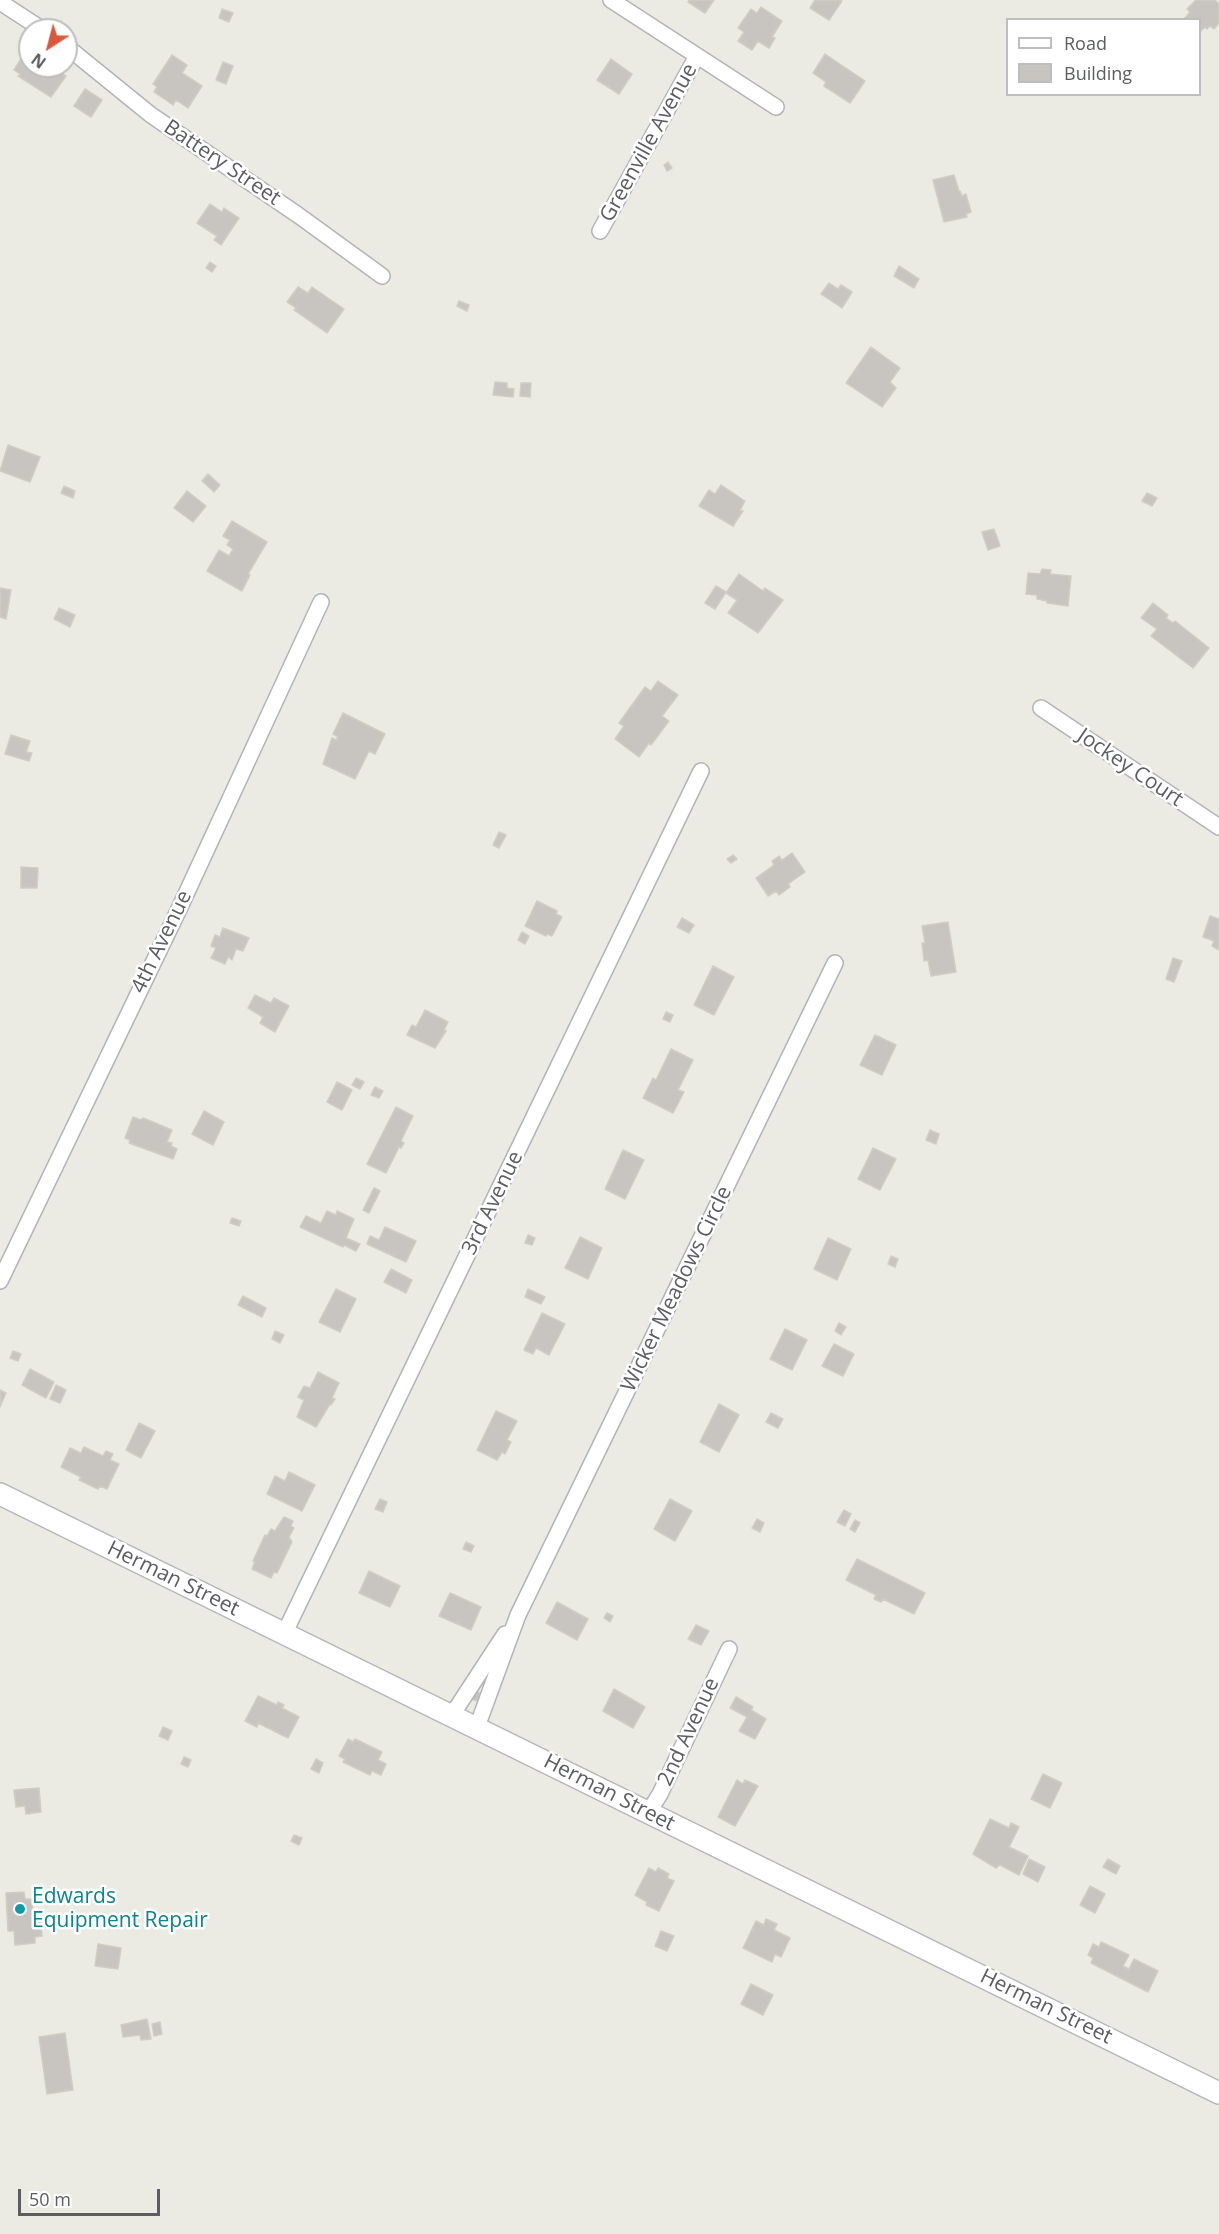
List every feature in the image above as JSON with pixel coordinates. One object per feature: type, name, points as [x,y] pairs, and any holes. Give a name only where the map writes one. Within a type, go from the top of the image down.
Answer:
[{"type":"street","points":[[611,0],[777,107]]},
{"type":"street","points":[[0,2],[25,18]]},
{"type":"street","name":"Battery Street","points":[[78,56],[151,115],[298,215],[382,276]]},
{"type":"street","name":"Greenville Avenue","points":[[600,231],[697,56]]},
{"type":"street","name":"4th Avenue","points":[[0,1281],[180,907],[321,602]]},
{"type":"street","name":"Jockey Court","points":[[1041,708],[1219,827]]},
{"type":"street","name":"3rd Avenue","points":[[284,1634],[701,771]]},
{"type":"street","name":"Wicker Meadows Circle","points":[[477,1727],[518,1615],[835,963]]},
{"type":"street","name":"Herman Street","points":[[0,1494],[1219,2092]]},
{"type":"street","name":"Wicker Meadows Circle","points":[[452,1715],[518,1615]]},
{"type":"street","name":"2nd Avenue","points":[[648,1813],[660,1794],[729,1649]]},
{"type":"building","points":[[689,0],[714,0],[705,13],[688,2]]},
{"type":"building","points":[[815,0],[842,1],[829,20],[810,8]]},
{"type":"building","points":[[1196,0],[1215,0],[1219,4],[1219,23],[1214,29],[1210,26],[1201,31],[1201,18],[1185,18],[1190,12],[1187,9]]},
{"type":"building","points":[[761,7],[782,21],[772,37],[775,38],[769,48],[758,41],[752,50],[738,41],[744,32],[738,28],[751,9],[757,13]]},
{"type":"building","points":[[222,9],[233,13],[229,22],[219,18]]},
{"type":"building","points":[[825,54],[865,81],[850,103],[824,86],[826,82],[813,73]]},
{"type":"building","points":[[172,55],[187,65],[182,73],[202,86],[188,108],[176,100],[173,105],[154,92],[157,87],[153,84]]},
{"type":"building","points":[[611,59],[632,74],[619,94],[597,80]]},
{"type":"building","points":[[223,62],[233,66],[226,84],[216,80]]},
{"type":"building","points":[[21,78],[65,78],[51,97]]},
{"type":"building","points":[[85,89],[102,100],[91,117],[74,106]]},
{"type":"building","points":[[668,162],[672,168],[667,171],[664,165]]},
{"type":"building","points":[[954,175],[962,196],[966,194],[971,212],[966,214],[967,217],[944,222],[933,180]]},
{"type":"building","points":[[210,204],[222,212],[224,208],[239,218],[221,245],[214,240],[217,236],[197,223]]},
{"type":"building","points":[[210,262],[216,266],[212,272],[206,268]]},
{"type":"building","points":[[899,266],[919,279],[914,288],[894,276]]},
{"type":"building","points":[[829,283],[838,289],[841,285],[852,292],[842,308],[821,294]]},
{"type":"building","points":[[298,287],[308,293],[312,287],[344,309],[327,333],[294,310],[296,308],[287,302]]},
{"type":"building","points":[[459,301],[469,305],[467,311],[457,306]]},
{"type":"building","points":[[871,347],[900,368],[890,382],[896,388],[882,407],[846,383]]},
{"type":"building","points":[[495,382],[507,383],[507,388],[514,389],[513,397],[493,395]]},
{"type":"building","points":[[521,383],[531,383],[530,397],[520,396]]},
{"type":"building","points":[[8,445],[40,457],[30,482],[0,471]]},
{"type":"building","points":[[208,474],[220,485],[214,492],[202,481]]},
{"type":"building","points":[[721,485],[745,501],[740,510],[743,511],[733,526],[699,506],[709,490],[715,494]]},
{"type":"building","points":[[64,486],[75,491],[73,498],[61,493]]},
{"type":"building","points":[[187,491],[206,506],[193,522],[174,508]]},
{"type":"building","points":[[1147,493],[1157,498],[1152,506],[1142,501]]},
{"type":"building","points":[[232,521],[267,542],[248,574],[250,575],[242,591],[207,571],[219,550],[229,556],[233,549],[227,545],[230,540],[223,536]]},
{"type":"building","points":[[994,529],[1000,546],[988,550],[982,532]]},
{"type":"building","points":[[1042,569],[1051,570],[1050,574],[1071,576],[1068,606],[1047,603],[1047,601],[1037,599],[1037,595],[1026,594],[1028,573],[1040,574]]},
{"type":"building","points":[[739,574],[763,591],[765,588],[783,600],[758,633],[728,613],[737,600],[726,593]]},
{"type":"building","points":[[716,586],[726,592],[715,609],[705,603]]},
{"type":"building","points":[[0,588],[11,590],[6,619],[0,617]]},
{"type":"building","points":[[1153,603],[1168,615],[1166,618],[1173,623],[1175,621],[1209,648],[1193,668],[1151,636],[1157,629],[1141,618]]},
{"type":"building","points":[[59,608],[75,615],[70,627],[54,619]]},
{"type":"building","points":[[658,681],[678,695],[662,716],[669,721],[639,757],[615,739],[624,726],[619,723],[645,687],[651,691]]},
{"type":"building","points":[[343,713],[385,734],[375,754],[369,751],[355,779],[323,764],[332,738],[336,740],[338,737],[333,734]]},
{"type":"building","points":[[11,735],[30,741],[26,752],[32,753],[29,761],[5,754]]},
{"type":"building","points":[[499,832],[506,835],[499,848],[493,845]]},
{"type":"building","points":[[792,853],[805,872],[788,884],[790,887],[779,895],[776,891],[768,896],[756,878],[774,865],[772,861],[779,856],[782,860]]},
{"type":"building","points":[[733,855],[737,859],[731,863],[727,859]]},
{"type":"building","points":[[21,867],[38,868],[37,888],[21,888]]},
{"type":"building","points":[[537,901],[557,911],[556,914],[562,917],[552,936],[547,934],[546,936],[525,926]]},
{"type":"building","points":[[1210,916],[1219,919],[1219,950],[1212,946],[1214,941],[1203,937]]},
{"type":"building","points":[[682,918],[694,925],[689,933],[677,927]]},
{"type":"building","points":[[948,922],[956,972],[931,976],[928,960],[924,961],[922,943],[925,943],[922,926]]},
{"type":"building","points":[[223,928],[249,938],[243,951],[236,949],[232,960],[228,957],[225,964],[211,958],[216,948],[211,946],[215,935],[220,937]]},
{"type":"building","points":[[522,932],[529,936],[525,944],[518,940]]},
{"type":"building","points":[[1173,958],[1182,961],[1174,982],[1166,979]]},
{"type":"building","points":[[713,966],[734,977],[714,1015],[694,1005]]},
{"type":"building","points":[[255,995],[271,1003],[274,998],[289,1006],[275,1032],[260,1023],[263,1017],[248,1008]]},
{"type":"building","points":[[425,1010],[448,1022],[444,1030],[446,1031],[435,1048],[407,1035],[412,1025],[416,1027]]},
{"type":"building","points":[[666,1012],[673,1015],[670,1022],[663,1019]]},
{"type":"building","points":[[875,1035],[896,1045],[882,1075],[860,1065]]},
{"type":"building","points":[[671,1049],[693,1060],[678,1090],[684,1092],[673,1113],[643,1098],[653,1078],[656,1080]]},
{"type":"building","points":[[356,1078],[364,1082],[360,1089],[352,1085]]},
{"type":"building","points":[[337,1082],[352,1090],[342,1110],[327,1102]]},
{"type":"building","points":[[375,1087],[383,1091],[379,1098],[371,1095]]},
{"type":"building","points":[[396,1107],[413,1116],[401,1141],[404,1143],[401,1148],[399,1147],[386,1173],[367,1164]]},
{"type":"building","points":[[204,1111],[224,1122],[213,1145],[192,1134]]},
{"type":"building","points":[[133,1117],[141,1120],[143,1118],[172,1130],[167,1142],[172,1143],[171,1146],[177,1149],[173,1159],[129,1143],[130,1140],[125,1138]]},
{"type":"building","points":[[930,1130],[939,1134],[936,1144],[926,1140]]},
{"type":"building","points":[[873,1148],[896,1159],[880,1190],[858,1179]]},
{"type":"building","points":[[623,1150],[644,1160],[625,1199],[605,1189]]},
{"type":"building","points":[[374,1188],[380,1191],[369,1213],[363,1210]]},
{"type":"building","points":[[327,1211],[336,1215],[337,1211],[354,1219],[346,1238],[360,1244],[356,1251],[300,1227],[306,1216],[321,1223]]},
{"type":"building","points":[[232,1218],[241,1221],[239,1226],[230,1223]]},
{"type":"building","points":[[385,1227],[416,1241],[406,1262],[367,1244],[370,1236],[379,1240]]},
{"type":"building","points":[[528,1235],[535,1238],[532,1245],[525,1243]]},
{"type":"building","points":[[580,1237],[602,1248],[588,1279],[565,1268]]},
{"type":"building","points":[[828,1238],[851,1249],[837,1280],[814,1269]]},
{"type":"building","points":[[891,1256],[898,1259],[895,1267],[888,1264]]},
{"type":"building","points":[[391,1269],[412,1280],[406,1293],[384,1282]]},
{"type":"building","points":[[336,1289],[356,1299],[340,1332],[319,1322]]},
{"type":"building","points":[[528,1289],[545,1297],[541,1304],[525,1297]]},
{"type":"building","points":[[243,1296],[266,1308],[262,1317],[238,1305]]},
{"type":"building","points":[[542,1313],[565,1324],[549,1355],[536,1348],[533,1354],[524,1350]]},
{"type":"building","points":[[839,1323],[846,1327],[841,1335],[835,1331]]},
{"type":"building","points":[[785,1329],[807,1340],[792,1370],[770,1359]]},
{"type":"building","points":[[275,1331],[284,1335],[280,1343],[272,1339]]},
{"type":"building","points":[[834,1344],[854,1354],[843,1376],[822,1366]]},
{"type":"building","points":[[13,1351],[21,1354],[18,1361],[10,1358]]},
{"type":"building","points":[[30,1369],[54,1382],[46,1398],[22,1385]]},
{"type":"building","points":[[318,1372],[339,1383],[332,1398],[335,1399],[316,1427],[297,1417],[304,1400],[298,1397],[304,1386],[310,1388]]},
{"type":"building","points":[[56,1385],[66,1390],[60,1403],[50,1399]]},
{"type":"building","points":[[0,1390],[6,1393],[0,1407]]},
{"type":"building","points":[[719,1404],[739,1415],[719,1452],[700,1442]]},
{"type":"building","points":[[496,1411],[517,1421],[507,1440],[511,1442],[505,1454],[502,1452],[497,1460],[477,1450]]},
{"type":"building","points":[[771,1413],[783,1419],[778,1428],[766,1422]]},
{"type":"building","points":[[139,1423],[155,1431],[141,1458],[126,1450]]},
{"type":"building","points":[[84,1447],[103,1456],[106,1451],[113,1454],[110,1460],[119,1464],[107,1489],[100,1486],[98,1489],[79,1480],[81,1477],[61,1467],[70,1448],[81,1453]]},
{"type":"building","points":[[289,1472],[315,1485],[302,1511],[267,1494],[275,1476],[285,1481]]},
{"type":"building","points":[[380,1499],[387,1502],[383,1512],[375,1509]]},
{"type":"building","points":[[670,1499],[692,1511],[675,1541],[654,1529]]},
{"type":"building","points":[[844,1510],[851,1514],[845,1526],[837,1522]]},
{"type":"building","points":[[284,1517],[293,1521],[291,1526],[294,1528],[289,1537],[292,1542],[277,1573],[274,1572],[271,1578],[252,1569],[255,1562],[253,1561],[265,1535],[267,1536],[271,1529],[275,1531]]},
{"type":"building","points":[[757,1519],[764,1523],[760,1532],[752,1528]]},
{"type":"building","points":[[855,1520],[860,1523],[855,1532],[850,1529]]},
{"type":"building","points":[[466,1542],[474,1546],[471,1552],[463,1549]]},
{"type":"building","points":[[857,1559],[925,1593],[914,1614],[883,1599],[881,1602],[874,1599],[876,1595],[846,1580]]},
{"type":"building","points":[[369,1571],[400,1586],[390,1607],[359,1593]]},
{"type":"building","points":[[450,1593],[481,1607],[471,1630],[439,1616]]},
{"type":"building","points":[[557,1602],[588,1619],[577,1640],[546,1623]]},
{"type":"building","points":[[607,1613],[613,1616],[610,1622],[604,1618]]},
{"type":"building","points":[[696,1625],[709,1631],[701,1645],[688,1639]]},
{"type":"building","points":[[614,1689],[645,1707],[633,1728],[603,1711]]},
{"type":"building","points":[[476,1691],[481,1696],[476,1701],[471,1696]]},
{"type":"building","points":[[258,1696],[277,1705],[278,1702],[284,1705],[282,1708],[299,1717],[288,1738],[258,1723],[257,1727],[245,1721]]},
{"type":"building","points":[[736,1697],[753,1707],[751,1710],[766,1719],[755,1739],[739,1731],[747,1717],[730,1708]]},
{"type":"building","points":[[163,1727],[172,1731],[168,1740],[159,1736]]},
{"type":"building","points":[[348,1739],[353,1742],[355,1739],[382,1752],[378,1760],[386,1764],[381,1775],[372,1771],[370,1775],[343,1762],[345,1759],[339,1756]]},
{"type":"building","points":[[184,1757],[191,1760],[188,1767],[181,1764]]},
{"type":"building","points":[[316,1759],[323,1763],[319,1773],[311,1769]]},
{"type":"building","points":[[1043,1774],[1062,1783],[1050,1808],[1031,1799]]},
{"type":"building","points":[[737,1780],[743,1784],[745,1780],[758,1786],[735,1826],[718,1817]]},
{"type":"building","points":[[39,1788],[41,1812],[26,1814],[25,1806],[16,1807],[14,1790]]},
{"type":"building","points":[[990,1819],[1009,1828],[1011,1823],[1019,1827],[1009,1847],[1028,1856],[1019,1875],[1000,1865],[996,1868],[973,1854]]},
{"type":"building","points":[[294,1835],[302,1838],[299,1845],[291,1841]]},
{"type":"building","points":[[1029,1859],[1045,1867],[1038,1882],[1023,1874]]},
{"type":"building","points":[[1108,1859],[1120,1866],[1116,1874],[1103,1867]]},
{"type":"building","points":[[649,1868],[656,1872],[658,1868],[669,1874],[667,1878],[674,1881],[659,1911],[646,1905],[647,1902],[635,1895]]},
{"type":"building","points":[[1090,1886],[1105,1894],[1095,1913],[1080,1905]]},
{"type":"building","name":"Edwards Equipment Repair","points":[[24,1892],[25,1899],[32,1899],[33,1919],[40,1918],[42,1936],[35,1937],[35,1943],[15,1945],[14,1931],[8,1931],[6,1893]]},
{"type":"building","points":[[766,1919],[777,1924],[774,1930],[790,1938],[781,1957],[775,1954],[772,1962],[743,1948],[756,1921],[764,1925]]},
{"type":"building","points":[[661,1931],[674,1936],[667,1951],[655,1946]]},
{"type":"building","points":[[1101,1942],[1129,1955],[1123,1966],[1129,1969],[1134,1959],[1158,1971],[1148,1992],[1091,1963],[1093,1958],[1088,1955],[1093,1944],[1099,1947]]},
{"type":"building","points":[[98,1944],[121,1948],[118,1969],[95,1966]]},
{"type":"building","points":[[751,1984],[773,1995],[763,2015],[741,2004]]},
{"type":"building","points":[[147,2019],[151,2039],[141,2040],[140,2035],[123,2037],[121,2025]]},
{"type":"building","points":[[160,2022],[162,2034],[154,2036],[152,2024]]},
{"type":"building","points":[[65,2033],[73,2090],[47,2094],[39,2037]]},
{"type":"place","name":"Edwards Equipment Repair","points":[[20,1909]]}]
